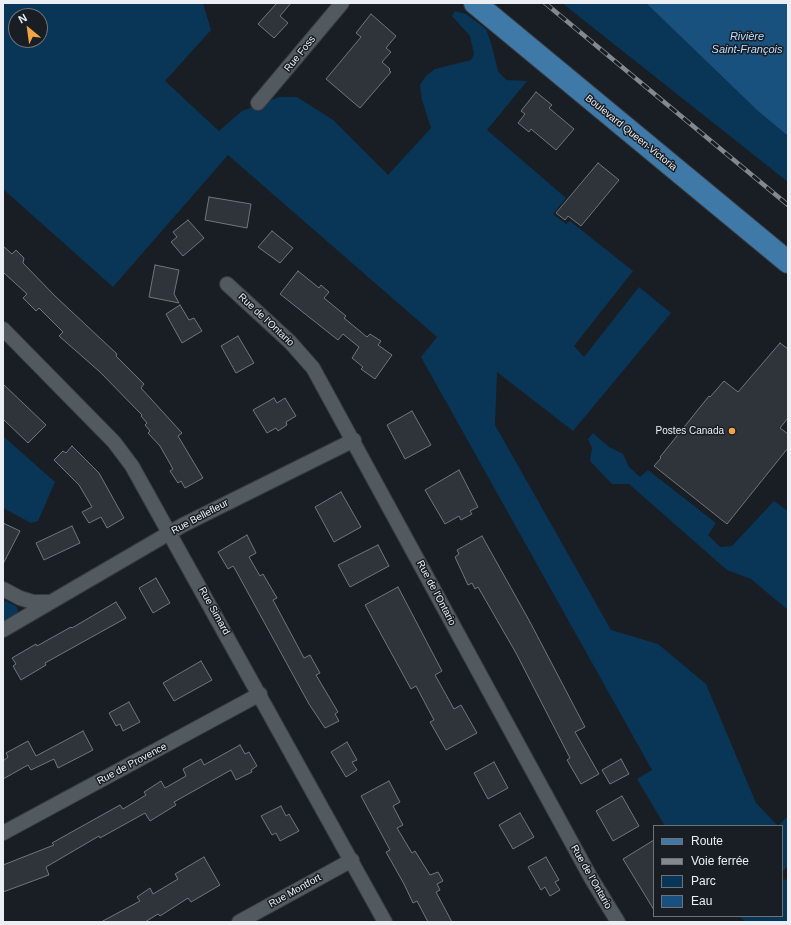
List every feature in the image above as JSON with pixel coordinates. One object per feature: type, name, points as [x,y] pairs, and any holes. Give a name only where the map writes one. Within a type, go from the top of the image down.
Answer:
[{"type":"main road","name":"Boulevard Queen-Victoria","points":[[475,3],[788,262]]},
{"type":"street","name":"Rue Foss","points":[[258,103],[342,3]]},
{"type":"street","name":"Rue de l'Ontario","points":[[227,284],[304,356],[313,368],[354,440],[591,878],[618,922]]},
{"type":"street","name":"Rue Simard","points":[[3,329],[114,442],[132,466],[386,922]]},
{"type":"street","name":"Rue Bellefleur","points":[[3,630],[170,533],[252,490],[354,440]]},
{"type":"street","points":[[3,589],[20,598],[34,602],[51,602]]},
{"type":"street","name":"Rue de Provence","points":[[3,833],[260,694]]},
{"type":"street","name":"Rue Montfort","points":[[239,922],[352,860]]},
{"type":"green space","points":[[3,3],[203,3],[211,30],[165,81],[219,131],[242,111],[279,97],[297,97],[333,120],[388,175],[431,128],[422,100],[420,85],[426,76],[435,69],[471,60],[474,54],[470,36],[452,16],[455,11],[466,14],[486,29],[498,71],[506,80],[527,81],[487,130],[566,198],[553,214],[566,224],[570,221],[633,271],[574,346],[584,357],[639,287],[671,313],[573,431],[497,372],[495,425],[611,630],[658,644],[706,684],[756,803],[777,825],[664,825],[637,779],[652,770],[421,357],[437,337],[228,155],[113,287],[3,189]]},
{"type":"green space","points":[[562,3],[646,3],[758,111],[788,136],[788,182]]},
{"type":"green space","points":[[593,433],[609,447],[623,454],[629,467],[640,477],[648,470],[716,523],[708,535],[720,547],[732,546],[774,501],[788,511],[788,610],[751,579],[727,570],[629,484],[612,484],[590,461],[592,448],[588,439]]},
{"type":"green space","points":[[3,436],[55,482],[38,521],[31,523],[3,508]]},
{"type":"green space","points":[[3,600],[16,606],[18,610],[17,614],[3,623]]},
{"type":"green space","points":[[788,816],[788,866],[783,871],[783,825],[779,825]]},
{"type":"green space","points":[[783,879],[788,880],[788,922],[746,922],[740,917],[783,917]]},
{"type":"water","name":"Rivière Saint-François","points":[[646,3],[788,3],[788,136],[758,111]]},
{"type":"building","points":[[277,3],[291,3],[280,16],[288,23],[274,38],[258,24]]},
{"type":"building","points":[[371,14],[396,36],[386,48],[391,52],[382,62],[390,69],[389,70],[391,72],[360,108],[326,79],[361,37],[356,33]]},
{"type":"building","points":[[536,92],[552,105],[549,108],[574,129],[556,150],[531,129],[529,132],[518,123],[525,114],[521,111]]},
{"type":"building","points":[[598,163],[619,180],[581,226],[568,216],[565,220],[556,213]]},
{"type":"building","points":[[209,197],[251,204],[247,228],[205,220]]},
{"type":"building","points":[[188,220],[204,238],[183,256],[171,242],[177,237],[173,232]]},
{"type":"building","points":[[272,231],[293,248],[280,263],[258,247]]},
{"type":"building","points":[[3,246],[12,254],[16,250],[24,258],[23,263],[55,296],[117,354],[116,356],[144,384],[141,388],[182,433],[178,436],[203,478],[185,488],[181,481],[178,483],[170,471],[173,469],[160,446],[148,433],[150,431],[145,425],[147,423],[141,416],[142,415],[100,372],[59,336],[63,332],[39,308],[36,311],[23,298],[27,294],[3,272]]},
{"type":"building","points":[[155,265],[179,270],[174,294],[179,303],[149,297]]},
{"type":"building","points":[[298,271],[319,288],[321,285],[329,292],[324,298],[346,316],[344,318],[367,337],[370,334],[381,341],[378,345],[392,355],[375,379],[361,369],[363,367],[352,358],[359,347],[343,334],[338,340],[280,294]]},
{"type":"building","points":[[180,305],[189,320],[194,318],[202,331],[182,343],[166,314]]},
{"type":"building","points":[[238,336],[254,363],[236,373],[221,346]]},
{"type":"building","name":"Postes Canada","points":[[780,343],[788,349],[788,418],[780,428],[788,434],[788,448],[727,524],[654,466],[709,396],[710,397],[724,381],[738,392]]},
{"type":"building","points":[[3,384],[46,425],[28,443],[3,419]]},
{"type":"building","points":[[274,398],[277,403],[285,398],[296,416],[286,422],[287,425],[278,431],[276,428],[267,433],[253,410]]},
{"type":"building","points":[[412,411],[431,445],[405,459],[387,425]]},
{"type":"building","points":[[72,446],[99,473],[124,518],[107,528],[101,517],[89,523],[82,512],[92,507],[79,485],[54,460],[63,451],[66,453]]},
{"type":"building","points":[[459,470],[478,507],[470,511],[472,514],[461,520],[459,516],[445,524],[425,490]]},
{"type":"building","points":[[341,492],[361,527],[334,542],[315,507]]},
{"type":"building","points":[[3,523],[20,531],[3,564]]},
{"type":"building","points":[[72,526],[80,543],[44,560],[36,543]]},
{"type":"building","points":[[247,535],[256,553],[249,557],[260,576],[263,574],[277,598],[273,600],[304,658],[310,655],[320,673],[316,675],[338,712],[335,714],[339,721],[325,728],[309,704],[235,569],[233,566],[228,569],[218,552]]},
{"type":"building","points":[[482,536],[530,622],[585,727],[575,732],[599,774],[581,784],[567,760],[570,758],[516,653],[478,587],[475,589],[472,583],[468,585],[455,557],[459,554],[457,550]]},
{"type":"building","points":[[378,545],[389,566],[350,587],[338,565]]},
{"type":"building","points":[[156,578],[170,603],[153,613],[139,588]]},
{"type":"building","points":[[398,587],[442,671],[435,675],[454,709],[461,705],[477,733],[446,750],[430,722],[434,720],[416,686],[411,689],[365,605]]},
{"type":"building","points":[[116,602],[126,618],[45,663],[46,665],[21,680],[13,666],[16,664],[12,658],[36,644],[37,646],[71,627],[72,628]]},
{"type":"building","points":[[201,661],[212,680],[174,701],[163,683]]},
{"type":"building","points":[[129,702],[140,722],[123,731],[120,724],[116,726],[109,713]]},
{"type":"building","points":[[83,731],[93,750],[58,768],[54,759],[31,770],[28,765],[3,779],[3,761],[8,757],[6,753],[28,741],[36,756]]},
{"type":"building","points":[[347,742],[357,760],[352,762],[357,770],[346,777],[331,752]]},
{"type":"building","points":[[240,745],[245,754],[249,752],[257,766],[251,770],[252,772],[236,780],[231,770],[174,802],[176,805],[150,821],[145,813],[100,838],[99,836],[46,867],[49,875],[3,892],[3,865],[54,845],[52,843],[120,805],[123,809],[146,795],[144,792],[161,781],[165,788],[186,776],[183,769],[201,759],[204,765]]},
{"type":"building","points":[[621,759],[629,774],[610,784],[602,770]]},
{"type":"building","points":[[494,762],[508,788],[488,799],[474,773]]},
{"type":"building","points":[[389,781],[400,802],[393,806],[403,825],[397,828],[412,853],[415,851],[430,875],[438,872],[443,881],[437,884],[440,890],[436,892],[452,922],[428,922],[417,901],[413,903],[386,852],[390,850],[361,796]]},
{"type":"building","points":[[622,796],[639,826],[613,841],[596,811]]},
{"type":"building","points":[[281,806],[286,816],[289,814],[299,831],[280,841],[276,833],[272,835],[261,816]]},
{"type":"building","points":[[520,813],[534,837],[513,849],[499,825]]},
{"type":"building","points":[[653,841],[653,908],[623,859]]},
{"type":"building","points":[[204,857],[220,885],[191,902],[188,898],[160,916],[158,914],[145,922],[101,922],[140,901],[137,897],[150,888],[153,894],[178,879],[175,874]]},
{"type":"building","points":[[546,857],[559,880],[555,882],[560,890],[550,896],[545,887],[541,890],[528,867]]},
{"type":"railway","points":[[545,3],[788,205]]},
{"type":"place","name":"Postes Canada","points":[[732,431]]}]
